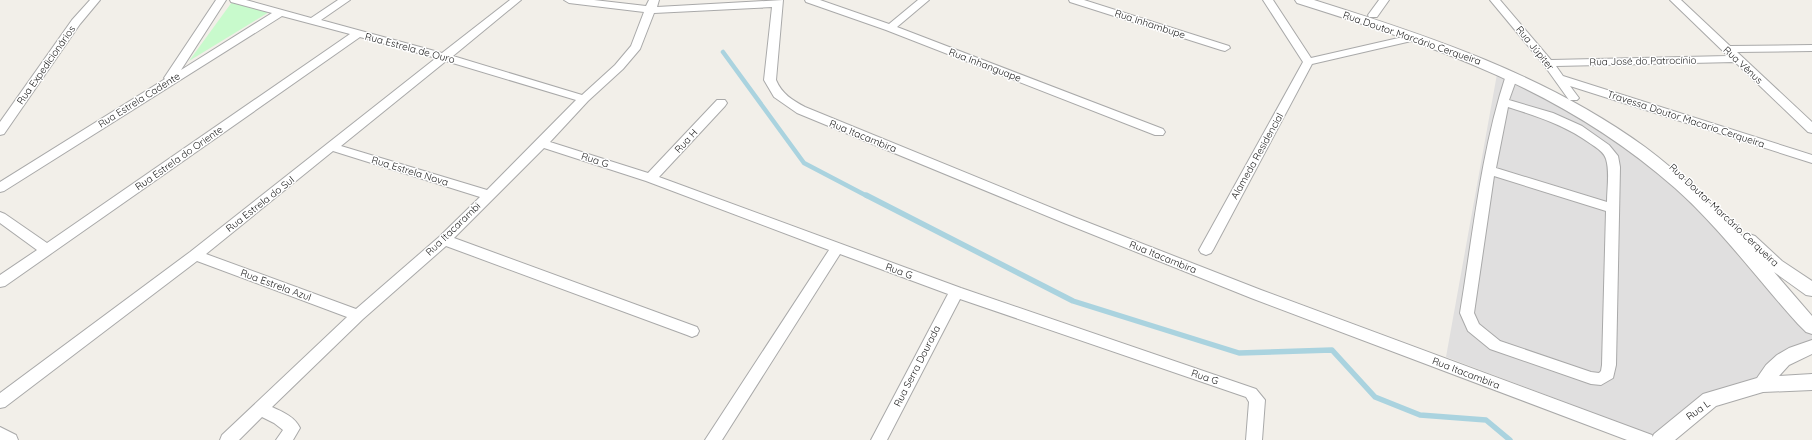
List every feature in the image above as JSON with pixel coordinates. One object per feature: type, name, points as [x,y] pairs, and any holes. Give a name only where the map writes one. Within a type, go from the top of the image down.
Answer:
[{"type":"street","name":"Rua Expedicionários","points":[[0,131],[76,22],[95,0]]},
{"type":"street","points":[[168,82],[221,0]]},
{"type":"street","name":"Rua Estrela de Ouro","points":[[235,0],[445,57],[584,99]]},
{"type":"street","points":[[314,21],[345,0]]},
{"type":"street","name":"Rua Estrela do Sul","points":[[0,402],[195,255],[516,0]]},
{"type":"street","points":[[569,0],[652,5],[778,2]]},
{"type":"street","name":"Rua Inhanguape","points":[[810,0],[890,28],[1159,132]]},
{"type":"street","points":[[890,28],[924,0]]},
{"type":"street","name":"Rua Inhambupe","points":[[1074,0],[1225,48]]},
{"type":"street","points":[[1268,0],[1308,62],[1416,37]]},
{"type":"street","name":"Rua Doutor Marcário Cerqueira","points":[[1300,0],[1416,37],[1512,75],[1567,103],[1622,138],[1681,185],[1736,241],[1780,293],[1812,327]]},
{"type":"street","name":"Rua Doutor Marcário Cerqueira","points":[[1332,0],[1468,50],[1573,98],[1630,134],[1664,159],[1694,185],[1763,254],[1812,290]]},
{"type":"street","points":[[1373,15],[1384,0]]},
{"type":"street","name":"Rua Júpiter","points":[[1495,0],[1548,63],[1573,98]]},
{"type":"street","name":"Rua Vênus","points":[[1675,0],[1812,129]]},
{"type":"street","name":"Rua Itacambira","points":[[778,2],[770,80],[774,90],[782,100],[801,110],[1069,220],[1256,294],[1646,440]]},
{"type":"street","name":"Rua Itacarambi","points":[[228,440],[358,316],[444,240],[584,99],[618,67],[636,46],[652,5]]},
{"type":"street","name":"Rua Estrela Cadente","points":[[0,188],[279,13]]},
{"type":"street","name":"Rua Estrela do Oriente","points":[[0,282],[357,34]]},
{"type":"street","points":[[1726,49],[1812,48]]},
{"type":"street","name":"Rua José do Patrocínio","points":[[1548,63],[1738,59]]},
{"type":"street","name":"Alameda Residencial","points":[[1206,250],[1308,62]]},
{"type":"street","points":[[1503,102],[1566,123],[1578,129],[1606,148],[1612,156],[1614,167],[1608,374],[1601,379],[1590,378],[1495,345],[1481,335],[1474,326],[1467,312],[1489,170],[1503,102],[1512,75]]},
{"type":"street","name":"Travessa Doutor Macario Cerqueira","points":[[1560,79],[1812,159]]},
{"type":"street","name":"Rua H","points":[[650,178],[721,103]]},
{"type":"street","name":"Rua G","points":[[542,143],[650,178],[836,249],[956,292],[1243,390],[1256,397],[1257,404],[1254,440]]},
{"type":"street","name":"Rua Estrela Nova","points":[[332,147],[488,195]]},
{"type":"street","points":[[1489,170],[1613,208]]},
{"type":"street","points":[[0,217],[47,250]]},
{"type":"street","points":[[444,240],[692,331]]},
{"type":"street","points":[[713,440],[836,249]]},
{"type":"street","name":"Rua Estrela Azul","points":[[195,255],[358,316]]},
{"type":"street","name":"Rua Serra Dourada","points":[[879,440],[956,292]]},
{"type":"street","points":[[1764,384],[1771,371],[1783,359],[1796,352],[1812,347]]},
{"type":"street","name":"Rua L","points":[[1661,440],[1686,418],[1710,400],[1764,384],[1812,382]]},
{"type":"street","points":[[261,409],[280,418],[292,428],[284,440]]},
{"type":"street","points":[[0,434],[10,440]]},
{"type":"shaded area","points":[[1497,74],[1537,92],[1592,124],[1659,173],[1710,223],[1762,284],[1812,334],[1812,343],[1761,381],[1657,437],[1446,357]]},
{"type":"green space","points":[[232,2],[269,12],[189,61]]},
{"type":"waterway","points":[[723,52],[804,163],[867,196]]},
{"type":"waterway","points":[[866,195],[1073,301],[1239,353],[1332,350],[1375,397],[1420,415],[1486,420],[1510,440]]}]
